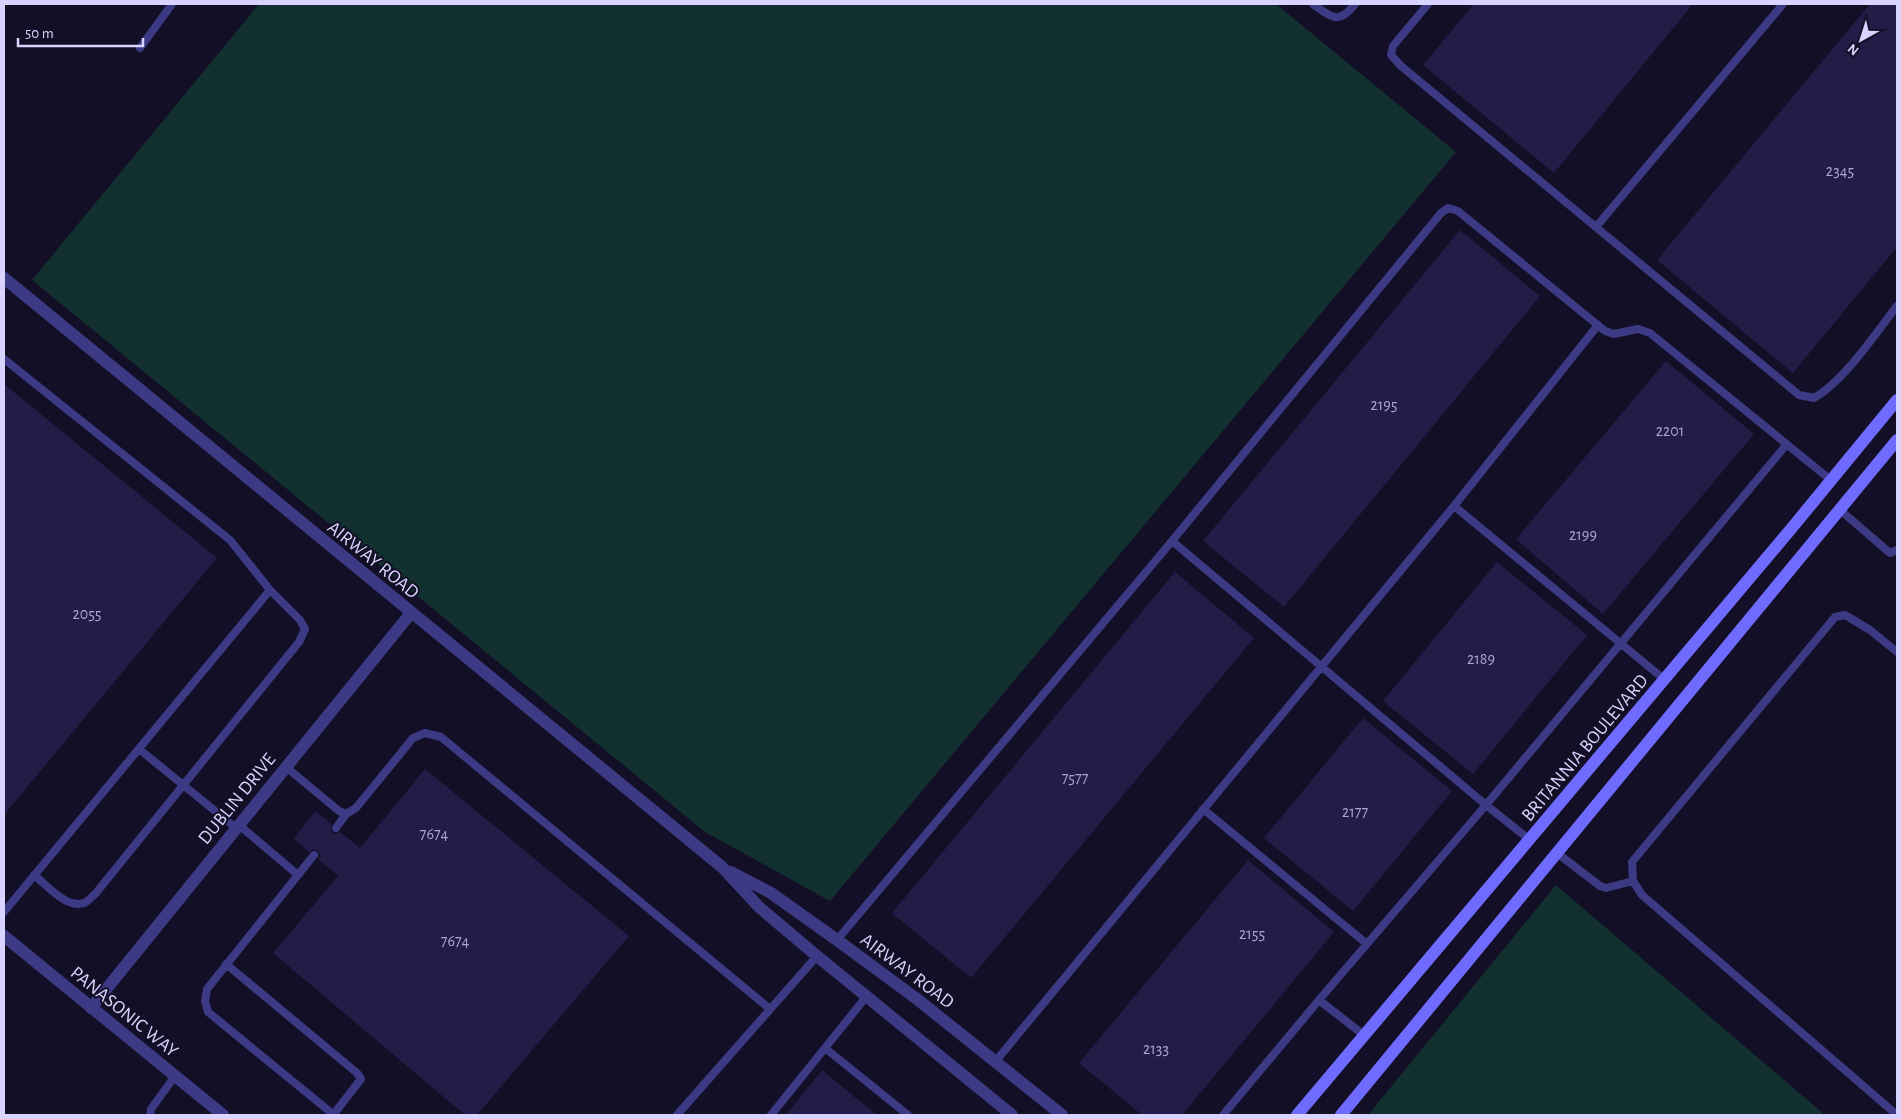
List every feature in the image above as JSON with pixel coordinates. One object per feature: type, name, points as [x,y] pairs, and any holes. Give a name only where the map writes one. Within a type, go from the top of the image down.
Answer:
[{"type":"main road","name":"BRITANNIA BOULEVARD","points":[[1298,1115],[1832,481],[1897,400]]},
{"type":"main road","points":[[1341,1115],[1897,440]]},
{"type":"street","name":"AIRWAY ROAD","points":[[4,278],[722,867],[760,907],[817,956],[1012,1115]]},
{"type":"street","name":"DUBLIN DRIVE","points":[[91,1008],[411,613]]},
{"type":"street","name":"AIRWAY ROAD","points":[[722,867],[771,893],[838,940],[1062,1115]]},
{"type":"street","name":"PANASONIC WAY","points":[[4,936],[223,1115]]},
{"type":"lane","points":[[140,48],[172,4]]},
{"type":"lane","points":[[1314,4],[1336,18],[1346,15],[1355,4]]},
{"type":"lane","points":[[1428,4],[1394,46],[1391,55],[1401,66],[1799,395],[1814,398],[1826,391],[1861,352],[1897,306]]},
{"type":"lane","points":[[1596,227],[1783,4]]},
{"type":"lane","points":[[838,940],[1172,541],[1441,214],[1448,208],[1458,211],[1605,330],[1614,334],[1638,329],[1650,333],[1832,481]]},
{"type":"lane","points":[[995,1062],[1454,506],[1598,324]]},
{"type":"lane","points":[[4,359],[230,540],[270,590],[300,620],[304,629],[299,642],[96,893],[85,903],[72,904],[34,875]]},
{"type":"lane","points":[[1223,1115],[1486,805],[1786,444]]},
{"type":"lane","points":[[1454,506],[1664,680]]},
{"type":"lane","points":[[1840,510],[1890,553],[1897,550]]},
{"type":"lane","points":[[1172,541],[1530,840]]},
{"type":"lane","points":[[4,912],[270,590]]},
{"type":"lane","points":[[1897,652],[1870,630],[1846,615],[1835,617],[1632,862],[1633,881],[1642,895],[1897,1114]]},
{"type":"lane","points":[[336,828],[346,814],[356,808],[413,738],[425,733],[442,738],[770,1009]]},
{"type":"lane","points":[[139,749],[298,875]]},
{"type":"lane","points":[[286,767],[346,814]]},
{"type":"lane","points":[[1203,810],[1367,944]]},
{"type":"lane","points":[[1557,853],[1600,886],[1606,888],[1633,881]]},
{"type":"lane","points":[[226,964],[357,1073],[361,1080],[334,1115],[208,1012],[204,1000],[207,989],[226,964],[314,856]]},
{"type":"lane","points":[[677,1115],[817,956]]},
{"type":"lane","points":[[771,1115],[866,997]]},
{"type":"lane","points":[[1319,1000],[1365,1036]]},
{"type":"lane","points":[[826,1048],[908,1115]]},
{"type":"lane","points":[[150,1115],[151,1109],[175,1076]]},
{"type":"green space","points":[[259,4],[1276,4],[1456,152],[830,901],[705,832],[32,280]]},
{"type":"green space","points":[[1556,885],[1825,1115],[1368,1115]]},
{"type":"building","points":[[1474,4],[1693,4],[1554,173],[1423,65]]},
{"type":"building","points":[[1870,4],[1897,4],[1897,247],[1793,373],[1657,260]]},
{"type":"building","points":[[1460,230],[1540,296],[1284,607],[1203,541]]},
{"type":"building","points":[[1666,361],[1754,434],[1603,614],[1516,539]]},
{"type":"building","points":[[4,384],[217,558],[4,815]]},
{"type":"building","points":[[1497,562],[1587,635],[1473,774],[1383,701]]},
{"type":"building","points":[[1175,572],[1254,638],[971,978],[892,913]]},
{"type":"building","points":[[1363,718],[1452,791],[1353,911],[1264,838]]},
{"type":"building","points":[[425,769],[629,936],[477,1115],[465,1115],[273,953],[338,876],[318,859],[320,855],[318,851],[314,849],[309,852],[294,839],[315,811],[332,824],[330,828],[332,832],[336,834],[340,832],[360,848]]},
{"type":"building","points":[[1248,860],[1334,932],[1182,1115],[1142,1115],[1079,1063]]},
{"type":"building","points":[[822,1070],[846,1090],[877,1115],[786,1115]]}]
